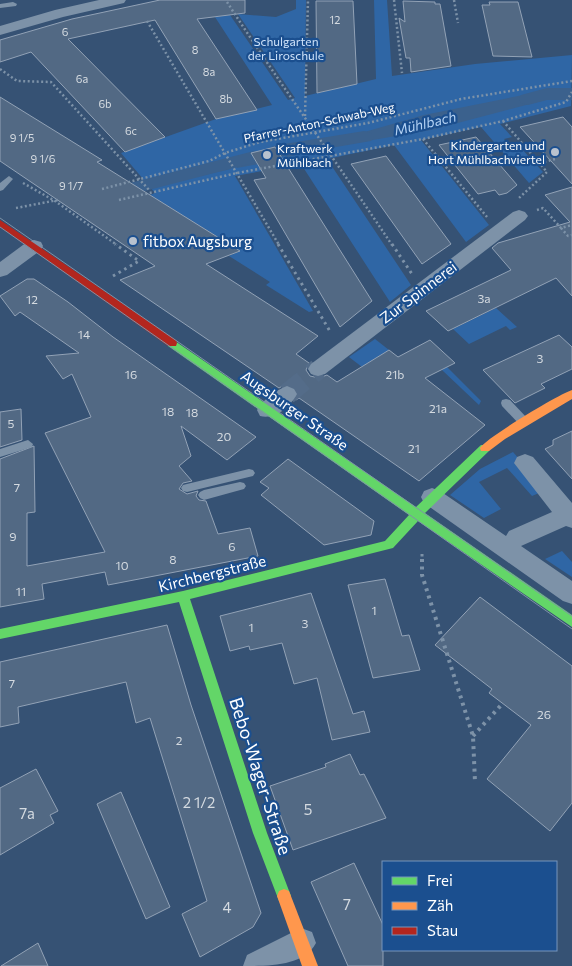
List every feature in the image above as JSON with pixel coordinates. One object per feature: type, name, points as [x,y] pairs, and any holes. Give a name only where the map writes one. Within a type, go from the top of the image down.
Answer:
[{"type":"street","points":[[0,31],[60,13],[119,0]]},
{"type":"street","name":"Zur Spinnerei","points":[[318,369],[519,216]]},
{"type":"street","name":"Augsburger Straße","points":[[0,222],[268,410],[425,505],[572,622]]},
{"type":"street","points":[[0,271],[34,246]]},
{"type":"street","points":[[268,410],[287,394]]},
{"type":"street","name":"Kirchbergstraße","points":[[0,634],[183,596],[389,545],[425,505],[470,461],[501,436],[572,394]]},
{"type":"street","points":[[511,541],[570,517],[525,463]]},
{"type":"street","points":[[425,505],[511,541],[527,566],[572,594]]},
{"type":"street","name":"Bebo-Wager-Straße","points":[[183,596],[260,833],[305,954]]},
{"type":"street","points":[[258,966],[305,954]]},
{"type":"lane","points":[[0,6],[13,4]]},
{"type":"lane","points":[[0,188],[9,179]]},
{"type":"lane","points":[[506,403],[524,422]]},
{"type":"lane","points":[[0,453],[28,444]]},
{"type":"lane","points":[[187,488],[249,474]]},
{"type":"lane","points":[[204,495],[240,486]]},
{"type":"path","points":[[305,116],[308,0]]},
{"type":"path","points":[[394,0],[402,73]]},
{"type":"path","points":[[454,0],[458,23]]},
{"type":"path","points":[[227,2],[288,96],[317,133],[422,289]]},
{"type":"path","points":[[147,21],[342,351]]},
{"type":"path","points":[[0,69],[17,81],[51,82],[149,190]]},
{"type":"path","name":"Pfarrer-Anton-Schwab-Weg","points":[[102,189],[209,161],[225,153],[260,142],[368,123],[461,98],[572,81]]},
{"type":"path","points":[[119,200],[149,190],[236,172],[332,156],[503,121],[566,102],[572,92]]},
{"type":"path","points":[[503,121],[547,172],[519,196],[519,216],[543,208],[572,240]]},
{"type":"path","points":[[423,138],[498,231]]},
{"type":"path","points":[[540,163],[555,159]]},
{"type":"path","points":[[9,179],[20,181],[57,200],[139,261],[113,276]]},
{"type":"path","points":[[14,208],[57,200]]},
{"type":"path","points":[[561,228],[572,225]]},
{"type":"path","points":[[422,554],[422,575],[473,736],[474,782]]},
{"type":"path","points":[[473,736],[503,703]]},
{"type":"green space","name":"Schulgarten der Liroschule","points":[[296,0],[306,0],[305,96],[376,79],[374,0],[387,0],[392,76],[475,64],[572,55],[571,106],[500,124],[512,137],[504,139],[513,150],[521,148],[543,172],[529,183],[481,127],[421,140],[489,225],[466,242],[394,145],[327,159],[411,285],[390,302],[301,164],[235,176],[313,311],[309,312],[266,285],[270,282],[229,256],[240,251],[150,195],[155,193],[121,153],[216,119],[272,105],[215,17],[230,15],[288,100],[295,98],[238,14],[276,17],[296,9]]},
{"type":"green space","points":[[496,308],[517,327],[510,330],[506,326],[469,344],[453,329]]},
{"type":"green space","points":[[375,339],[389,350],[362,367],[349,357]]},
{"type":"green space","points":[[447,367],[481,401],[479,405],[442,370]]},
{"type":"green space","points":[[513,452],[546,490],[532,496],[507,468],[479,482],[501,509],[484,518],[450,495],[480,469]]},
{"type":"green space","points":[[562,551],[572,562],[572,577],[545,559]]},
{"type":"water","points":[[567,89],[559,100],[549,99],[431,130],[332,147],[326,138],[361,133],[424,115],[548,90]]},
{"type":"water","points":[[314,140],[320,150],[287,157],[288,145]]},
{"type":"water","points":[[252,153],[259,164],[237,168],[231,158]]},
{"type":"water","points":[[225,160],[231,169],[150,187],[144,181]]},
{"type":"building","points":[[160,0],[245,0],[245,13],[197,19],[257,110],[216,119],[155,20],[68,39],[165,137],[125,152],[31,52],[0,62],[0,40],[72,19]]},
{"type":"building","points":[[316,1],[353,1],[357,84],[317,93]]},
{"type":"building","points":[[403,1],[435,2],[435,4],[440,4],[451,66],[411,72],[410,58],[406,58],[399,18],[405,22]]},
{"type":"building","points":[[489,2],[518,2],[532,57],[493,56],[482,5],[490,5]]},
{"type":"building","points":[[0,97],[102,160],[97,162],[240,251],[206,264],[318,336],[296,354],[309,363],[306,370],[310,376],[319,378],[327,375],[337,382],[389,350],[398,357],[430,340],[455,363],[425,378],[485,425],[419,481],[299,398],[296,400],[299,393],[295,387],[286,384],[279,388],[120,280],[155,266],[0,161]]},
{"type":"building","name":"Kindergarten und Hort Mühlbachviertel","points":[[563,117],[572,127],[572,184],[520,127]]},
{"type":"building","points":[[476,137],[517,185],[507,193],[499,195],[495,190],[478,194],[439,145]]},
{"type":"building","points":[[275,147],[372,301],[340,327],[254,180],[266,178],[251,153]]},
{"type":"building","points":[[386,156],[451,244],[422,264],[351,164]]},
{"type":"building","points":[[572,187],[572,296],[556,278],[448,331],[426,311],[511,270],[492,248],[498,243],[570,222],[545,195]]},
{"type":"building","points":[[27,279],[34,279],[68,302],[113,337],[256,437],[227,460],[181,426],[191,456],[179,466],[192,481],[183,483],[179,489],[187,494],[198,491],[196,496],[199,500],[206,501],[218,534],[250,528],[258,556],[108,585],[105,572],[42,584],[44,599],[0,607],[0,459],[34,446],[35,512],[27,513],[27,566],[105,552],[45,433],[91,417],[72,374],[63,379],[46,356],[79,353],[20,312],[15,316],[0,296]]},
{"type":"building","points":[[559,335],[572,347],[572,369],[541,384],[545,388],[515,403],[483,370]]},
{"type":"building","points":[[21,409],[22,440],[0,447],[0,412]]},
{"type":"building","points":[[572,431],[572,479],[545,449],[553,445],[553,440]]},
{"type":"building","points":[[288,459],[374,521],[371,535],[324,545],[261,495],[269,488],[260,482]]},
{"type":"building","points":[[385,579],[402,636],[409,635],[420,670],[373,678],[348,585]]},
{"type":"building","points":[[311,593],[353,714],[364,711],[370,732],[332,740],[317,678],[294,684],[282,643],[250,650],[249,646],[230,651],[220,616]]},
{"type":"building","points":[[480,597],[572,666],[572,803],[550,831],[487,779],[531,725],[489,693],[492,689],[435,645]]},
{"type":"building","points":[[167,625],[191,705],[261,913],[253,927],[200,957],[182,914],[207,901],[150,718],[136,723],[126,682],[18,707],[19,723],[0,727],[0,662]]},
{"type":"building","points":[[350,754],[360,775],[364,774],[386,818],[293,850],[270,786],[326,767],[325,764]]},
{"type":"building","points":[[36,769],[58,811],[50,815],[54,823],[0,855],[0,788]]},
{"type":"building","points":[[121,792],[170,907],[146,919],[97,804]]},
{"type":"building","points":[[354,863],[382,923],[383,966],[348,966],[311,882]]},
{"type":"building","points":[[38,943],[48,966],[1,966]]},
{"type":"waterway","name":"Mühlbach","points":[[528,99],[547,94],[572,94]]},
{"type":"waterway","name":"Mühlbach","points":[[278,151],[364,137]]},
{"type":"waterway","name":"Mühlbach","points":[[110,194],[254,157]]},
{"type":"tunnel","points":[[287,394],[318,369]]},
{"type":"tram line","points":[[0,218],[572,616]]},
{"type":"tram line","points":[[0,227],[572,629]]},
{"type":"traffic: fast","points":[[172,343],[572,622]]},
{"type":"traffic: fast","points":[[0,634],[183,596],[389,545],[432,497],[485,448]]},
{"type":"traffic: fast","points":[[183,596],[260,833],[284,896]]},
{"type":"traffic: slow","points":[[485,448],[501,436],[572,394]]},
{"type":"traffic: slow","points":[[284,896],[310,966]]},
{"type":"traffic: jam","points":[[0,223],[172,343]]},
{"type":"place","name":"Kindergarten und Hort Mühlbachviertel","points":[[555,152]]},
{"type":"place","name":"Kraftwerk Mühlbach","points":[[267,155]]},
{"type":"place","name":"fitbox Augsburg","points":[[133,241]]}]
